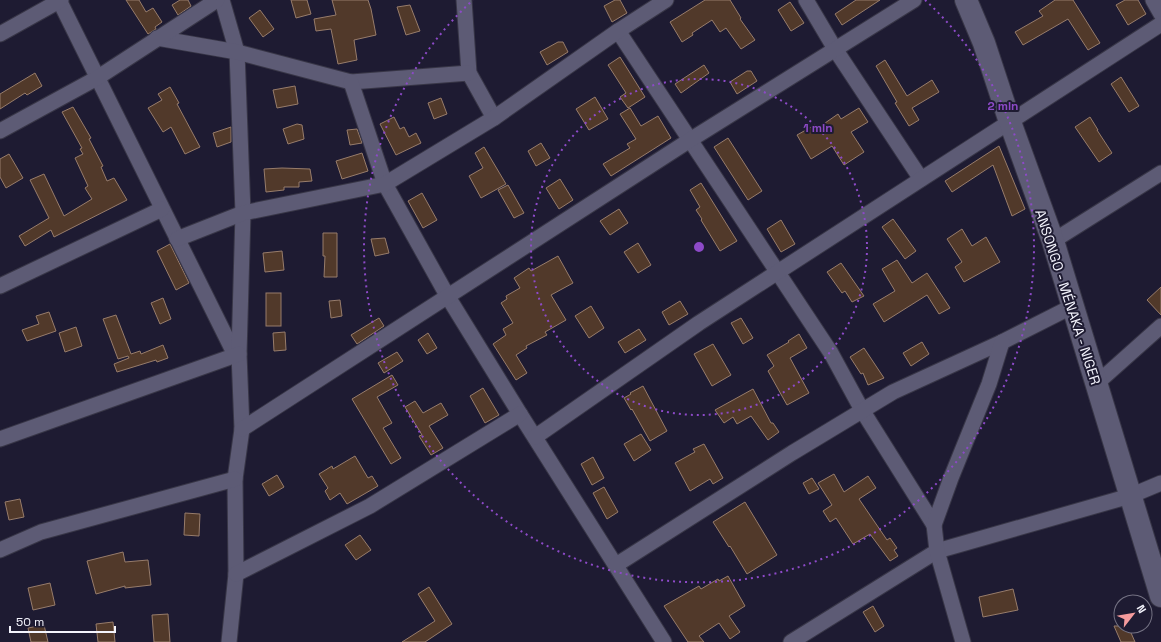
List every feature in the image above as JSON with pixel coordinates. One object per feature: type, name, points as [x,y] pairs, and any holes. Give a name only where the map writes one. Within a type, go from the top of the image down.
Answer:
[{"type":"main road","name":"ANSONGO - MÉNAKA - NIGER","points":[[966,0],[984,43],[1010,122],[1053,241],[1161,596]]},
{"type":"street","points":[[0,34],[60,0],[162,209],[237,354]]},
{"type":"street","points":[[0,131],[97,78],[218,0]]},
{"type":"street","points":[[222,0],[237,52],[243,213],[237,354],[242,429],[235,479],[236,574],[229,642]]},
{"type":"street","points":[[464,0],[469,73],[494,118]]},
{"type":"street","points":[[178,239],[243,213],[385,184],[494,118],[618,31],[666,0]]},
{"type":"street","points":[[806,0],[835,50],[921,179]]},
{"type":"street","points":[[242,429],[690,140],[914,0]]},
{"type":"street","points":[[1153,0],[1161,14]]},
{"type":"street","points":[[535,437],[693,327],[1161,24]]},
{"type":"street","points":[[618,31],[831,353],[862,410],[934,525],[937,551],[963,642]]},
{"type":"street","points":[[157,38],[237,52],[351,82],[469,73]]},
{"type":"street","points":[[351,82],[385,184],[448,297],[664,642]]},
{"type":"street","points":[[1053,241],[1161,173]]},
{"type":"street","points":[[0,286],[162,209]]},
{"type":"street","points":[[616,565],[792,453],[893,392],[1002,342],[1073,306]]},
{"type":"street","points":[[1096,384],[1161,326]]},
{"type":"street","points":[[934,525],[951,478],[989,384],[1002,342]]},
{"type":"street","points":[[0,439],[237,354]]},
{"type":"street","points":[[236,574],[370,506],[520,414]]},
{"type":"street","points":[[0,550],[41,532],[235,479]]},
{"type":"street","points":[[791,642],[937,551],[1130,496],[1161,483]]},
{"type":"building","points":[[126,0],[139,0],[146,12],[153,8],[162,22],[155,27],[156,29],[148,34]]},
{"type":"building","points":[[180,0],[188,0],[191,6],[178,15],[172,5]]},
{"type":"building","points":[[291,0],[307,0],[311,14],[296,18]]},
{"type":"building","points":[[332,0],[368,0],[376,35],[354,40],[357,60],[338,64],[331,29],[316,31],[314,19],[336,15]]},
{"type":"building","points":[[615,0],[620,0],[627,13],[612,22],[604,6]]},
{"type":"building","points":[[705,0],[730,0],[741,18],[740,19],[755,40],[741,49],[726,28],[720,32],[712,20],[692,33],[693,35],[682,42],[670,22]]},
{"type":"building","points":[[856,0],[880,0],[842,25],[835,14]]},
{"type":"building","points":[[1055,0],[1073,0],[1100,43],[1088,50],[1068,19],[1023,45],[1015,32],[1043,16],[1039,11]]},
{"type":"building","points":[[1125,0],[1138,0],[1146,14],[1128,25],[1116,5]]},
{"type":"building","points":[[790,2],[804,23],[791,31],[778,10]]},
{"type":"building","points":[[410,5],[420,31],[406,35],[397,7]]},
{"type":"building","points":[[260,10],[274,29],[263,37],[249,18]]},
{"type":"building","points":[[558,42],[563,42],[568,52],[547,65],[540,52]]},
{"type":"building","points":[[620,57],[645,97],[628,108],[620,97],[626,93],[608,65]]},
{"type":"building","points":[[885,60],[907,96],[932,80],[939,92],[912,108],[919,120],[909,126],[876,66]]},
{"type":"building","points":[[704,65],[709,73],[681,93],[675,84]]},
{"type":"building","points":[[747,71],[751,71],[757,81],[737,94],[730,82]]},
{"type":"building","points":[[35,73],[42,86],[27,95],[25,93],[0,109],[0,94]]},
{"type":"building","points":[[1121,77],[1139,106],[1129,112],[1111,84]]},
{"type":"building","points":[[295,86],[298,104],[277,108],[273,90]]},
{"type":"building","points":[[170,87],[179,103],[177,104],[200,147],[185,154],[171,127],[163,132],[148,108],[162,100],[158,94]]},
{"type":"building","points":[[595,97],[608,119],[589,130],[576,109]]},
{"type":"building","points":[[441,98],[447,114],[434,119],[428,103]]},
{"type":"building","points":[[73,107],[91,138],[89,139],[103,166],[101,167],[107,181],[114,178],[127,200],[54,237],[51,230],[25,246],[19,236],[49,218],[30,180],[44,174],[64,216],[92,199],[85,188],[88,186],[75,158],[83,154],[80,149],[82,148],[62,112]]},
{"type":"building","points":[[630,108],[641,126],[658,116],[671,138],[611,176],[603,164],[630,148],[627,144],[636,139],[620,114]]},
{"type":"building","points":[[859,108],[868,122],[851,132],[864,152],[844,165],[832,146],[811,159],[797,135],[813,126],[815,130],[838,114],[841,119]]},
{"type":"building","points":[[394,117],[400,129],[404,127],[409,137],[416,133],[421,143],[396,155],[380,124]]},
{"type":"building","points":[[1090,117],[1112,153],[1099,162],[1075,127]]},
{"type":"building","points":[[297,124],[302,125],[304,139],[288,144],[283,129]]},
{"type":"building","points":[[231,127],[231,142],[217,147],[213,133]]},
{"type":"building","points":[[357,129],[362,143],[350,145],[347,130]]},
{"type":"building","points":[[728,138],[762,191],[748,200],[714,147]]},
{"type":"building","points":[[541,143],[550,158],[536,166],[528,151]]},
{"type":"building","points":[[999,146],[1025,209],[1012,216],[993,165],[952,192],[945,181]]},
{"type":"building","points":[[484,147],[506,184],[481,198],[469,176],[483,168],[475,153]]},
{"type":"building","points":[[362,153],[368,171],[342,179],[336,161]]},
{"type":"building","points":[[9,154],[23,178],[6,188],[0,177],[0,159]]},
{"type":"building","points":[[264,169],[310,169],[312,181],[299,182],[299,187],[284,187],[284,190],[266,192]]},
{"type":"building","points":[[560,179],[573,200],[559,209],[546,188]]},
{"type":"building","points":[[701,183],[737,241],[720,251],[696,210],[700,207],[690,190]]},
{"type":"building","points":[[508,185],[524,213],[514,218],[498,190]]},
{"type":"building","points":[[422,193],[437,220],[423,228],[408,201]]},
{"type":"building","points":[[619,209],[628,223],[610,235],[600,221]]},
{"type":"building","points":[[893,219],[916,251],[905,259],[882,227]]},
{"type":"building","points":[[781,220],[795,244],[781,252],[767,229]]},
{"type":"building","points":[[962,229],[972,246],[986,237],[1000,262],[964,282],[955,267],[962,262],[947,239]]},
{"type":"building","points":[[323,233],[337,233],[337,277],[324,277],[325,256],[323,256]]},
{"type":"building","points":[[385,238],[389,253],[375,256],[371,239]]},
{"type":"building","points":[[638,243],[651,265],[638,273],[624,252]]},
{"type":"building","points":[[170,244],[189,283],[176,290],[157,251]]},
{"type":"building","points":[[282,251],[284,270],[265,272],[263,253]]},
{"type":"building","points":[[558,256],[573,283],[551,295],[566,320],[545,332],[547,335],[526,346],[527,348],[516,355],[527,373],[516,380],[493,344],[506,335],[503,329],[513,323],[501,303],[507,299],[506,296],[520,288],[514,278],[529,268],[531,271]]},
{"type":"building","points":[[897,260],[912,283],[927,273],[950,308],[939,314],[927,295],[884,322],[873,304],[895,291],[882,269]]},
{"type":"building","points":[[841,263],[864,296],[852,302],[845,291],[842,293],[827,272]]},
{"type":"building","points":[[1161,287],[1161,315],[1147,300]]},
{"type":"building","points":[[266,293],[281,293],[281,326],[266,326]]},
{"type":"building","points":[[163,298],[171,319],[160,324],[151,303]]},
{"type":"building","points":[[340,300],[342,316],[331,318],[329,301]]},
{"type":"building","points":[[680,301],[688,314],[669,325],[662,312]]},
{"type":"building","points":[[591,306],[604,328],[589,338],[575,316]]},
{"type":"building","points":[[49,312],[56,331],[27,341],[22,330],[39,324],[36,316]]},
{"type":"building","points":[[116,315],[131,354],[140,351],[141,354],[163,345],[168,358],[157,362],[156,360],[117,372],[114,364],[129,358],[128,356],[118,359],[103,319]]},
{"type":"building","points":[[379,318],[384,326],[357,344],[351,335]]},
{"type":"building","points":[[741,318],[753,338],[743,344],[731,323]]},
{"type":"building","points":[[76,327],[82,346],[65,352],[59,333]]},
{"type":"building","points":[[639,329],[646,340],[625,353],[618,342]]},
{"type":"building","points":[[285,332],[286,350],[274,351],[273,333]]},
{"type":"building","points":[[428,333],[437,348],[427,354],[418,340]]},
{"type":"building","points":[[799,334],[807,348],[790,358],[809,393],[787,405],[768,371],[774,366],[767,355],[789,342],[788,341]]},
{"type":"building","points":[[922,342],[929,354],[911,366],[903,353]]},
{"type":"building","points":[[713,344],[731,375],[712,386],[694,354]]},
{"type":"building","points":[[864,348],[884,378],[868,385],[863,373],[861,374],[850,357]]},
{"type":"building","points":[[397,352],[403,361],[384,373],[378,363]]},
{"type":"building","points":[[392,375],[398,385],[377,397],[392,423],[383,428],[401,458],[391,464],[352,399]]},
{"type":"building","points":[[643,386],[667,431],[650,441],[624,398]]},
{"type":"building","points":[[483,388],[499,415],[485,423],[470,396]]},
{"type":"building","points":[[753,389],[771,423],[773,423],[779,432],[768,440],[751,416],[737,424],[733,417],[724,423],[715,410]]},
{"type":"building","points":[[415,401],[423,413],[441,403],[448,415],[429,426],[443,448],[431,455],[419,436],[422,435],[405,407]]},
{"type":"building","points":[[641,434],[651,450],[634,461],[624,444]]},
{"type":"building","points":[[704,444],[723,478],[713,484],[710,479],[690,491],[675,463],[695,452],[693,449]]},
{"type":"building","points":[[355,456],[368,478],[372,476],[378,486],[347,504],[340,493],[330,500],[325,491],[328,488],[319,474],[332,466],[333,469]]},
{"type":"building","points":[[593,457],[604,478],[592,485],[581,464]]},
{"type":"building","points":[[834,474],[844,492],[868,476],[876,488],[859,499],[887,540],[890,538],[897,548],[894,550],[898,556],[890,561],[870,534],[853,544],[836,518],[830,522],[823,511],[832,505],[818,483]]},
{"type":"building","points":[[277,475],[284,487],[269,496],[262,484]]},
{"type":"building","points":[[812,478],[819,489],[809,494],[803,483]]},
{"type":"building","points":[[604,487],[618,512],[607,519],[593,493]]},
{"type":"building","points":[[20,499],[24,517],[9,520],[5,502]]},
{"type":"building","points":[[745,502],[777,555],[747,574],[713,522]]},
{"type":"building","points":[[185,513],[200,514],[199,536],[184,535]]},
{"type":"building","points":[[360,535],[371,550],[356,560],[345,545]]},
{"type":"building","points":[[123,552],[125,562],[148,560],[151,585],[125,588],[125,586],[96,594],[87,561]]},
{"type":"building","points":[[728,576],[745,606],[729,616],[740,632],[730,639],[719,623],[699,636],[704,642],[688,642],[664,606],[699,586],[701,589],[718,579],[719,581]]},
{"type":"building","points":[[50,583],[55,605],[33,610],[28,588]]},
{"type":"building","points":[[429,587],[452,624],[425,642],[402,642],[435,621],[418,594]]},
{"type":"building","points":[[1013,589],[1018,610],[983,617],[979,597]]},
{"type":"building","points":[[873,606],[884,626],[875,632],[863,612]]},
{"type":"building","points":[[168,614],[170,642],[154,642],[152,615]]},
{"type":"building","points":[[113,622],[115,642],[98,642],[96,624]]},
{"type":"building","points":[[44,625],[48,642],[31,642],[28,628]]},
{"type":"building","points":[[1118,634],[1132,634],[1135,642],[1121,642]]}]
